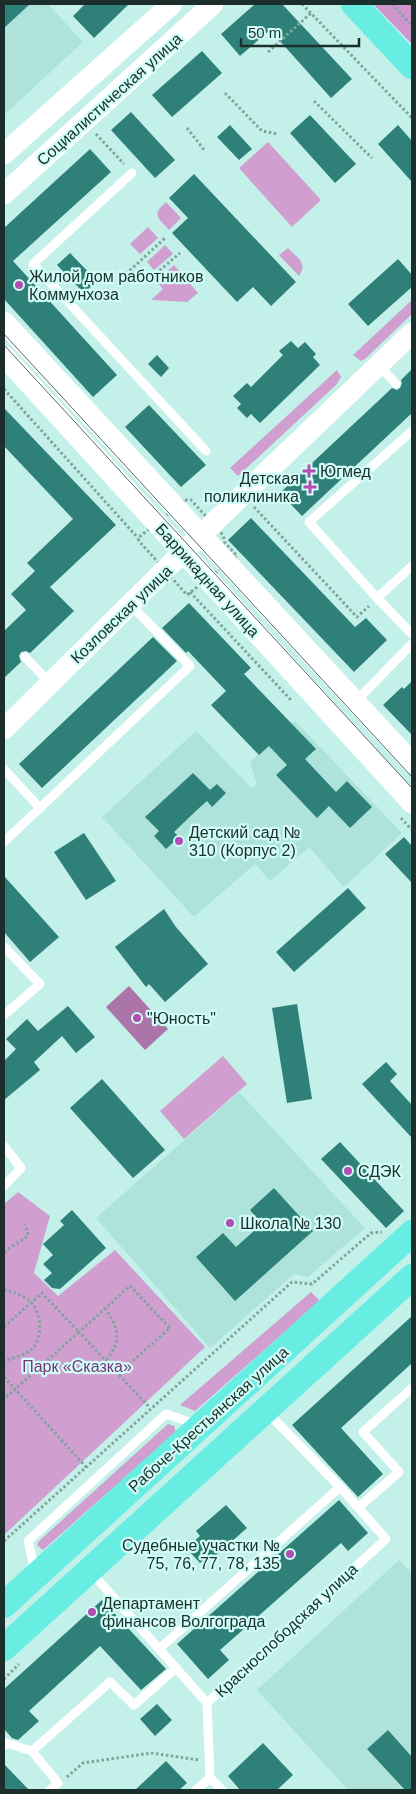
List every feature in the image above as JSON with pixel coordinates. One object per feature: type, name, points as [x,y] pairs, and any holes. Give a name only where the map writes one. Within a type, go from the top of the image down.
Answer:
[{"type":"main road","points":[[354,4],[412,66]]},
{"type":"main road","name":"Рабоче-Крестьянская улица","points":[[4,1605],[412,1233]]},
{"type":"main road","name":"Рабоче-Крестьянская улица","points":[[4,1648],[266,1410],[410,1284]]},
{"type":"street","name":"Социалистическая улица","points":[[4,154],[172,4]]},
{"type":"street","name":"Социалистическая улица","points":[[4,194],[214,4]]},
{"type":"street","name":"Баррикадная улица","points":[[4,322],[412,763]]},
{"type":"street","name":"Козловская улица","points":[[4,729],[182,553],[412,333]]},
{"type":"street","name":"Баррикадная улица","points":[[4,356],[412,803]]},
{"type":"lane","points":[[132,174],[32,264],[206,451]]},
{"type":"lane","points":[[379,365],[396,384]]},
{"type":"lane","points":[[412,431],[310,522],[377,598],[412,634]]},
{"type":"lane","points":[[377,598],[412,566]]},
{"type":"lane","points":[[4,842],[190,666],[131,605]]},
{"type":"lane","points":[[356,702],[412,644]]},
{"type":"lane","points":[[25,658],[50,683]]},
{"type":"lane","points":[[4,769],[40,808]]},
{"type":"lane","points":[[4,947],[40,984],[4,1015]]},
{"type":"lane","points":[[4,1146],[22,1168],[4,1186]]},
{"type":"lane","points":[[266,1410],[359,1508],[399,1472],[363,1432],[412,1388]]},
{"type":"lane","points":[[159,1649],[340,1487]]},
{"type":"lane","name":"Краснослободская улица","points":[[89,1571],[207,1703],[386,1539],[359,1508]]},
{"type":"lane","points":[[32,1751],[110,1682],[134,1705],[176,1668]]},
{"type":"lane","points":[[207,1703],[210,1778],[222,1790]]},
{"type":"lane","points":[[4,1745],[6,1743],[32,1751],[58,1783],[50,1790]]},
{"type":"lane","points":[[196,1790],[210,1778]]},
{"type":"path","points":[[302,4],[412,118]]},
{"type":"path","points":[[392,4],[412,26]]},
{"type":"path","points":[[268,52],[311,13]]},
{"type":"path","points":[[224,92],[262,131],[278,134]]},
{"type":"path","points":[[314,101],[372,158]]},
{"type":"path","points":[[187,128],[205,151]]},
{"type":"path","points":[[96,133],[132,174]]},
{"type":"path","points":[[126,274],[165,238]]},
{"type":"path","points":[[152,277],[180,253]]},
{"type":"path","points":[[4,389],[138,538]]},
{"type":"path","points":[[254,507],[357,617],[377,598]]},
{"type":"path","points":[[4,1252],[28,1236],[25,1224]]},
{"type":"path","points":[[4,1541],[292,1282],[312,1284],[371,1233]]},
{"type":"path","points":[[4,1400],[130,1286],[170,1328],[118,1374]]},
{"type":"path","points":[[4,1290],[16,1293],[32,1302],[39,1317],[40,1335],[32,1349],[4,1361]]},
{"type":"path","points":[[4,1328],[42,1293],[150,1408]]},
{"type":"path","points":[[105,1308],[116,1327],[118,1337],[117,1346],[106,1361]]},
{"type":"path","points":[[4,1377],[86,1467]]},
{"type":"path","points":[[58,1783],[83,1763],[151,1752],[209,1762]]},
{"type":"shaded area","points":[[4,4],[48,4],[83,42],[4,115]]},
{"type":"shaded area","points":[[373,4],[412,4],[412,44]]},
{"type":"shaded area","points":[[295,721],[402,833],[344,887],[309,847],[270,881],[255,864],[194,917],[102,817],[196,731],[252,788],[257,784],[250,762]]},
{"type":"shaded area","points":[[129,986],[168,1029],[145,1050],[106,1007]]},
{"type":"shaded area","name":"Школа № 130","points":[[239,1092],[365,1228],[308,1277],[294,1274],[210,1348],[96,1218]]},
{"type":"shaded area","points":[[399,1560],[412,1574],[412,1790],[348,1790],[257,1690]]},
{"type":"green space","points":[[268,142],[321,200],[292,227],[239,168]]},
{"type":"green space","points":[[166,202],[181,218],[169,230],[159,219],[157,213]]},
{"type":"green space","points":[[148,227],[158,238],[140,254],[130,244]]},
{"type":"green space","points":[[165,245],[173,254],[154,270],[147,262]]},
{"type":"green space","points":[[288,248],[302,264],[299,276],[279,255]]},
{"type":"green space","points":[[174,265],[198,293],[187,302],[151,300],[163,289],[156,281]]},
{"type":"green space","points":[[412,300],[412,314],[365,359],[361,361],[353,355]]},
{"type":"green space","points":[[337,370],[341,377],[337,384],[238,476],[230,468]]},
{"type":"green space","points":[[223,1056],[247,1084],[184,1139],[160,1111]]},
{"type":"green space","name":"Парк «Сказка»","points":[[18,1192],[50,1216],[34,1273],[58,1296],[115,1250],[205,1347],[4,1535],[4,1204]]},
{"type":"green space","points":[[311,1292],[320,1301],[195,1411],[180,1405]]},
{"type":"green space","points":[[168,1424],[174,1426],[176,1432],[43,1550],[37,1545],[38,1542]]},
{"type":"building","points":[[4,4],[30,4],[4,28]]},
{"type":"building","points":[[85,4],[129,4],[94,38],[73,16]]},
{"type":"building","points":[[255,4],[282,4],[352,79],[331,98],[270,30],[240,56],[221,34]]},
{"type":"building","points":[[202,51],[222,73],[172,117],[152,95]]},
{"type":"building","points":[[131,112],[175,160],[155,178],[111,130]]},
{"type":"building","points":[[310,115],[356,164],[335,183],[290,133]]},
{"type":"building","points":[[230,125],[252,149],[239,160],[217,137]]},
{"type":"building","points":[[398,125],[412,141],[412,182],[378,144]]},
{"type":"building","name":"Жилой дом работников Коммунхоза","points":[[90,149],[111,172],[13,261],[117,375],[93,397],[4,299],[4,228]]},
{"type":"building","points":[[194,174],[296,282],[271,306],[253,287],[237,302],[172,233],[188,218],[169,198]]},
{"type":"building","points":[[70,253],[97,281],[84,293],[57,265]]},
{"type":"building","points":[[398,259],[412,275],[412,287],[368,326],[348,304]]},
{"type":"building","points":[[291,341],[298,348],[305,342],[316,354],[313,357],[320,365],[260,423],[251,414],[247,418],[237,408],[241,404],[233,396],[247,383],[251,387],[283,355],[279,351]]},
{"type":"building","points":[[157,355],[169,368],[161,377],[148,364]]},
{"type":"building","points":[[412,369],[412,413],[302,516],[280,493],[392,388],[397,390],[400,388],[401,380]]},
{"type":"building","points":[[149,405],[206,465],[181,487],[125,427]]},
{"type":"building","points":[[4,408],[116,525],[50,587],[74,611],[30,653],[26,651],[21,652],[19,656],[21,662],[4,678],[4,631],[26,610],[11,594],[35,571],[27,563],[73,519],[4,446]]},
{"type":"building","points":[[251,518],[355,627],[366,618],[387,640],[354,672],[228,540]]},
{"type":"building","points":[[189,603],[251,668],[244,674],[316,749],[305,759],[336,792],[347,781],[372,807],[350,828],[329,806],[317,818],[276,775],[287,765],[269,746],[259,755],[211,705],[226,691],[188,651],[186,653],[162,628]]},
{"type":"building","points":[[153,637],[177,661],[42,788],[19,764]]},
{"type":"building","points":[[412,681],[412,735],[383,705],[402,687],[404,689]]},
{"type":"building","points":[[193,773],[210,790],[217,784],[226,793],[212,807],[207,801],[198,809],[174,832],[179,837],[166,849],[154,836],[159,831],[145,817]]},
{"type":"building","points":[[84,833],[116,881],[86,900],[54,852]]},
{"type":"building","points":[[404,837],[412,846],[412,883],[385,854]]},
{"type":"building","points":[[4,876],[59,937],[30,962],[4,932]]},
{"type":"building","points":[[348,888],[366,908],[294,972],[276,952]]},
{"type":"building","points":[[164,909],[176,927],[208,964],[165,1002],[149,984],[146,987],[115,947]]},
{"type":"building","points":[[297,1004],[312,1099],[287,1103],[272,1008]]},
{"type":"building","points":[[68,1006],[95,1037],[76,1053],[62,1036],[34,1062],[40,1070],[4,1100],[4,1061],[16,1049],[6,1039],[27,1019],[38,1031]]},
{"type":"building","points":[[386,1062],[397,1074],[390,1081],[412,1105],[412,1138],[362,1084]]},
{"type":"building","points":[[102,1079],[165,1150],[133,1178],[70,1108]]},
{"type":"building","points":[[340,1142],[404,1211],[386,1228],[321,1159]]},
{"type":"building","points":[[274,1188],[313,1231],[235,1301],[196,1257],[223,1233],[236,1247],[262,1224],[250,1210]]},
{"type":"building","points":[[72,1210],[106,1248],[60,1289],[52,1288],[44,1280],[52,1273],[43,1264],[53,1255],[43,1244],[64,1225],[60,1221]]},
{"type":"building","points":[[412,1316],[412,1363],[341,1428],[383,1474],[358,1497],[292,1425]]},
{"type":"building","points":[[339,1500],[368,1533],[348,1551],[341,1543],[220,1650],[229,1660],[208,1679],[177,1644]]},
{"type":"building","points":[[226,1505],[247,1528],[214,1557],[211,1554],[200,1563],[186,1548],[200,1536],[196,1531]]},
{"type":"building","points":[[102,1600],[166,1669],[141,1690],[100,1646],[29,1711],[39,1721],[18,1740],[12,1738],[4,1729],[4,1689]]},
{"type":"building","points":[[157,1704],[172,1720],[155,1736],[140,1719]]},
{"type":"building","points":[[388,1730],[412,1757],[412,1790],[405,1790],[367,1749]]},
{"type":"building","points":[[263,1743],[293,1775],[277,1790],[240,1790],[228,1776]]},
{"type":"building","points":[[166,1761],[187,1783],[179,1790],[135,1790]]},
{"type":"building","points":[[4,1764],[29,1790],[4,1790]]},
{"type":"tram line","points":[[4,334],[412,777]]},
{"type":"tram line","points":[[4,345],[412,788]]},
{"type":"place","name":"Жилой дом работников Коммунхоза","points":[[19,285]]},
{"type":"place","name":"Югмед","points":[[309,471]]},
{"type":"place","name":"Детская поликлиника","points":[[310,487]]},
{"type":"place","name":"Детский сад № 310 (Корпус 2)","points":[[179,841]]},
{"type":"place","name":"\"Юность\"","points":[[137,1018]]},
{"type":"place","name":"СДЭК","points":[[348,1171]]},
{"type":"place","name":"Школа № 130","points":[[230,1223]]},
{"type":"place","name":"Судебные участки № 75, 76, 77, 78, 135","points":[[290,1554]]},
{"type":"place","name":"Департамент финансов Волгограда","points":[[92,1612]]}]
